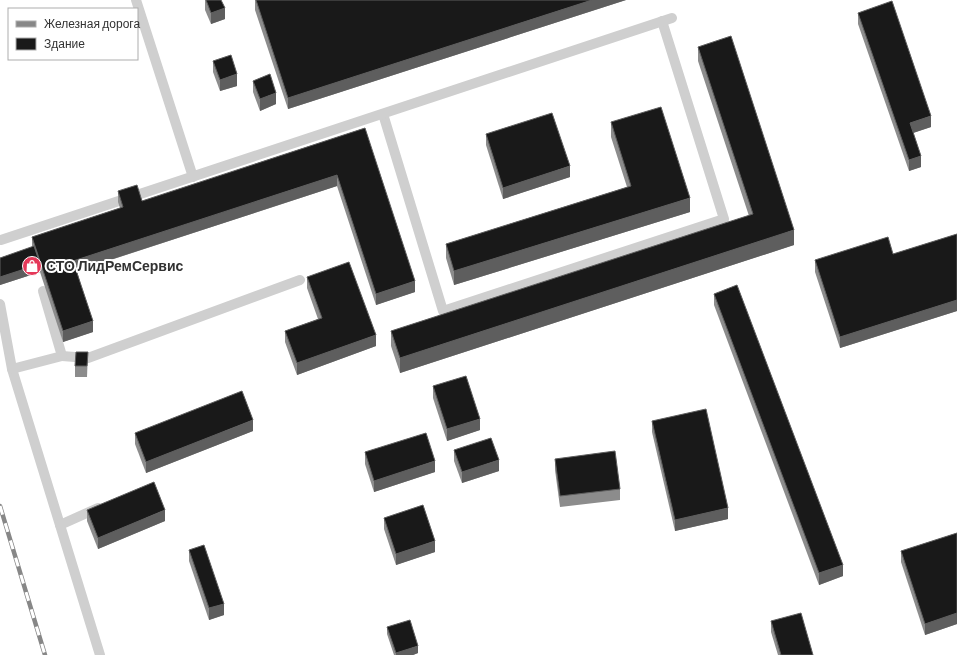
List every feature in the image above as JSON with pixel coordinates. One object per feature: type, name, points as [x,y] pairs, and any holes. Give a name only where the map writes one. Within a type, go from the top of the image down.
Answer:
[{"type":"lane","points":[[136,0],[193,177]]},
{"type":"lane","points":[[1,240],[672,18]]},
{"type":"lane","points":[[382,114],[443,311],[724,219],[662,21]]},
{"type":"lane","points":[[12,369],[62,356],[88,358],[300,280]]},
{"type":"lane","points":[[43,292],[62,356]]},
{"type":"lane","points":[[0,304],[12,369],[100,655]]},
{"type":"lane","points":[[60,525],[106,505]]},
{"type":"building","points":[[206,0],[221,0],[225,8],[211,13]]},
{"type":"building","points":[[256,0],[592,0],[288,98]]},
{"type":"building","points":[[892,1],[931,116],[910,123],[921,156],[909,160],[858,13]]},
{"type":"building","points":[[731,36],[794,230],[400,358],[391,331],[753,214],[698,47]]},
{"type":"building","points":[[231,55],[237,74],[220,80],[213,61]]},
{"type":"building","points":[[270,74],[276,93],[260,99],[253,81]]},
{"type":"building","points":[[661,107],[690,198],[454,271],[446,244],[631,186],[611,122]]},
{"type":"building","points":[[552,113],[570,166],[503,188],[486,134]]},
{"type":"building","points":[[365,128],[415,281],[376,294],[337,175],[73,261],[93,321],[63,331],[32,237],[123,207],[118,191],[137,185],[142,201]]},
{"type":"building","points":[[957,234],[957,300],[840,337],[815,260],[888,237],[893,254]]},
{"type":"building","points":[[34,246],[40,264],[0,277],[0,258]]},
{"type":"building","points":[[349,262],[376,335],[297,363],[285,331],[322,318],[307,277]]},
{"type":"building","points":[[737,285],[843,565],[819,573],[714,294]]},
{"type":"building","points":[[76,352],[88,352],[87,366],[75,366]]},
{"type":"building","points":[[466,376],[480,419],[447,429],[433,386]]},
{"type":"building","points":[[242,391],[253,420],[146,462],[135,433]]},
{"type":"building","points":[[706,409],[728,508],[675,520],[652,421]]},
{"type":"building","points":[[426,433],[435,461],[374,481],[365,452]]},
{"type":"building","points":[[491,438],[499,460],[462,472],[454,450]]},
{"type":"building","points":[[615,451],[620,489],[560,496],[555,459]]},
{"type":"building","points":[[154,482],[165,510],[98,538],[87,510]]},
{"type":"building","points":[[423,505],[435,541],[396,554],[384,518]]},
{"type":"building","points":[[957,533],[957,613],[925,624],[901,551]]},
{"type":"building","points":[[204,545],[224,604],[209,608],[189,550]]},
{"type":"building","points":[[801,613],[813,655],[781,655],[771,621]]},
{"type":"building","points":[[410,620],[418,646],[396,653],[387,627]]},
{"type":"railway","points":[[0,506],[45,655]]},
{"type":"place","name":"СТО ЛидРемСервис","points":[[32,266]]}]
